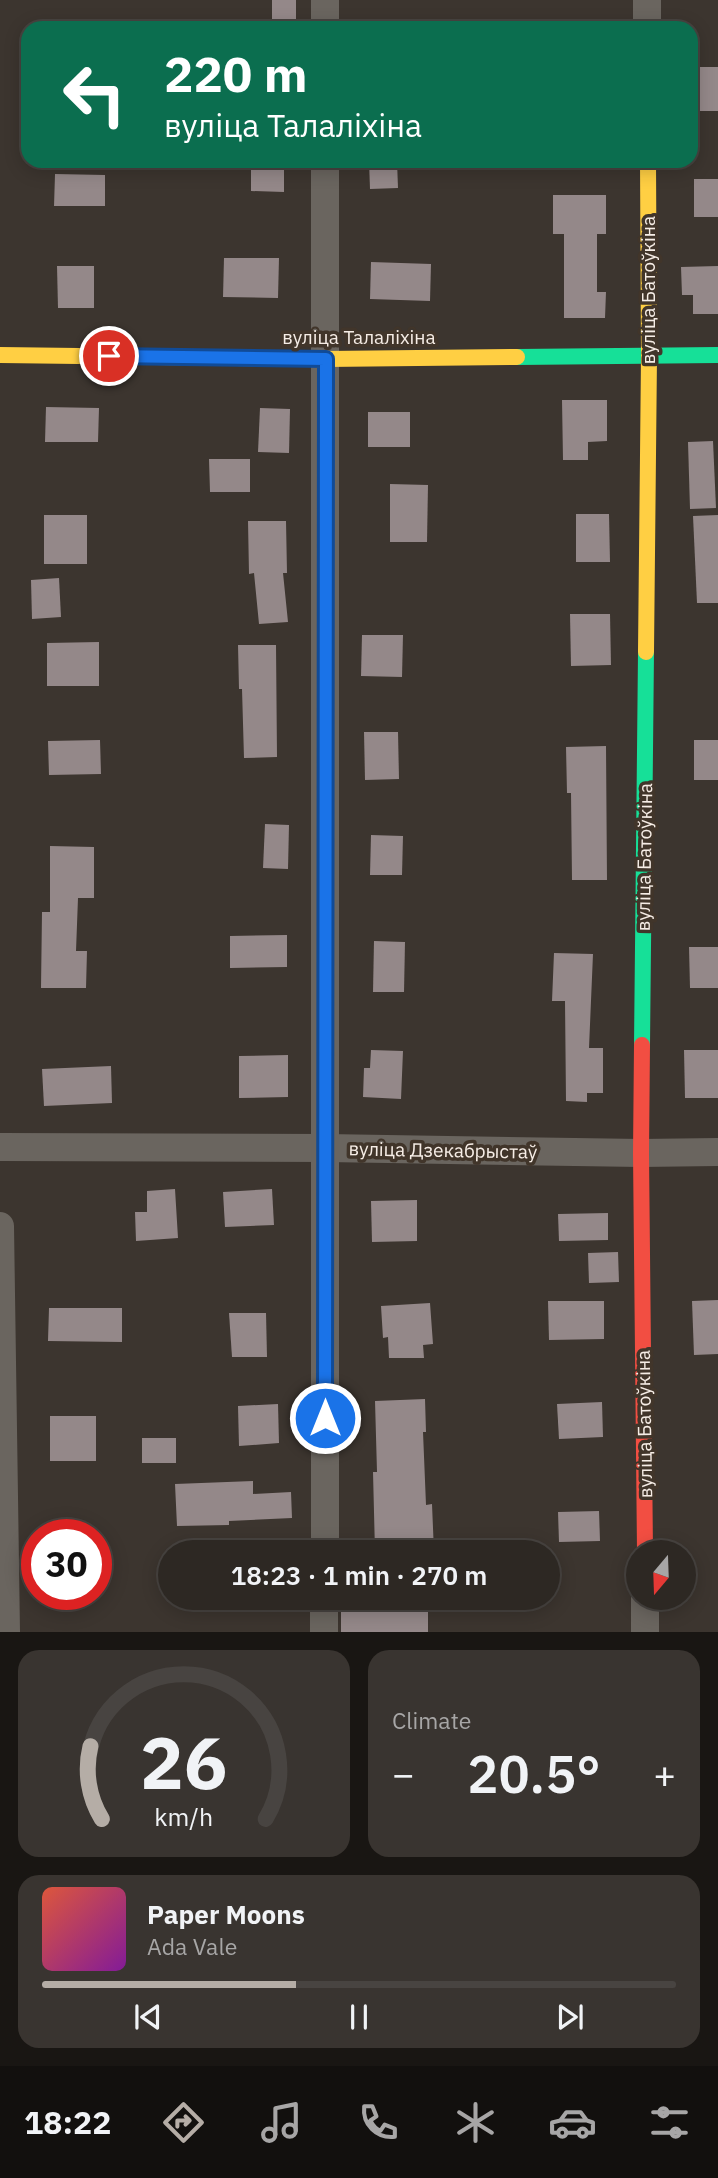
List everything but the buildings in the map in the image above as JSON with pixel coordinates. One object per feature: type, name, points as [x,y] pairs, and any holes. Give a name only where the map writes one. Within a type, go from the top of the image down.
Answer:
[{"type":"street","points":[[325,0],[325,21]]},
{"type":"street","points":[[647,0],[647,21]]},
{"type":"street","points":[[325,1540],[326,168]]},
{"type":"street","name":"вуліца Батоўкіна","points":[[645,1540],[641,1153],[649,356],[648,168]]},
{"type":"street","name":"вуліца Талаліхіна","points":[[0,355],[326,359],[718,355]]},
{"type":"street","name":"вуліца Дзекабрыстаў","points":[[0,1147],[718,1152]]},
{"type":"street","points":[[0,1226],[6,1632]]},
{"type":"street","points":[[324,1610],[324,1632]]},
{"type":"street","points":[[645,1610],[645,1632]]},
{"type":"traffic: fast","points":[[517,357],[718,355]]},
{"type":"traffic: fast","points":[[642,1045],[646,652]]},
{"type":"traffic: slow","points":[[646,652],[648,168]]},
{"type":"traffic: slow","points":[[0,355],[326,359],[517,357]]},
{"type":"traffic: jam","points":[[642,1045],[645,1540]]},
{"type":"route","points":[[109,356],[326,359],[325,1418]]}]
